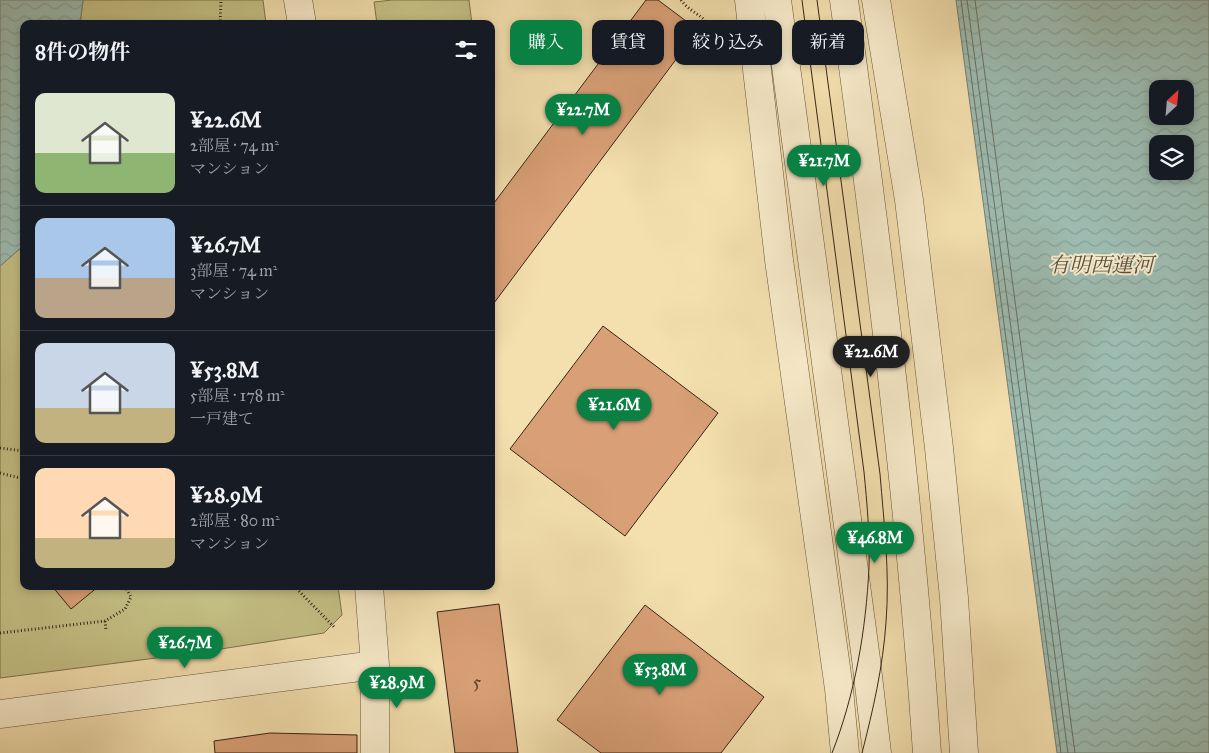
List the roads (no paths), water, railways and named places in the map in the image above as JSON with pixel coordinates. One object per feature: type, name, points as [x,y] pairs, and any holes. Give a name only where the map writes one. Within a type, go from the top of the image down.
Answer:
[{"type":"street","points":[[298,0],[301,20]]},
{"type":"street","points":[[749,0],[778,260],[838,689],[845,753]]},
{"type":"street","points":[[762,0],[828,380]]},
{"type":"street","points":[[777,0],[877,753]]},
{"type":"street","points":[[844,0],[900,440],[927,753]]},
{"type":"street","points":[[876,0],[909,200],[938,438],[954,598],[964,753]]},
{"type":"street","points":[[369,590],[375,665],[375,753]]},
{"type":"street","points":[[0,714],[375,665]]},
{"type":"water","points":[[0,0],[83,0],[80,20],[20,20],[20,248],[0,266]]},
{"type":"water","name":"有明西運河","points":[[956,0],[1209,0],[1209,753],[1057,753]]},
{"type":"tram line","points":[[802,0],[864,472],[869,531],[869,567],[862,638],[853,685],[832,753]]},
{"type":"tram line","points":[[817,0],[880,474],[886,548],[887,604],[885,639],[877,688],[862,753]]}]
